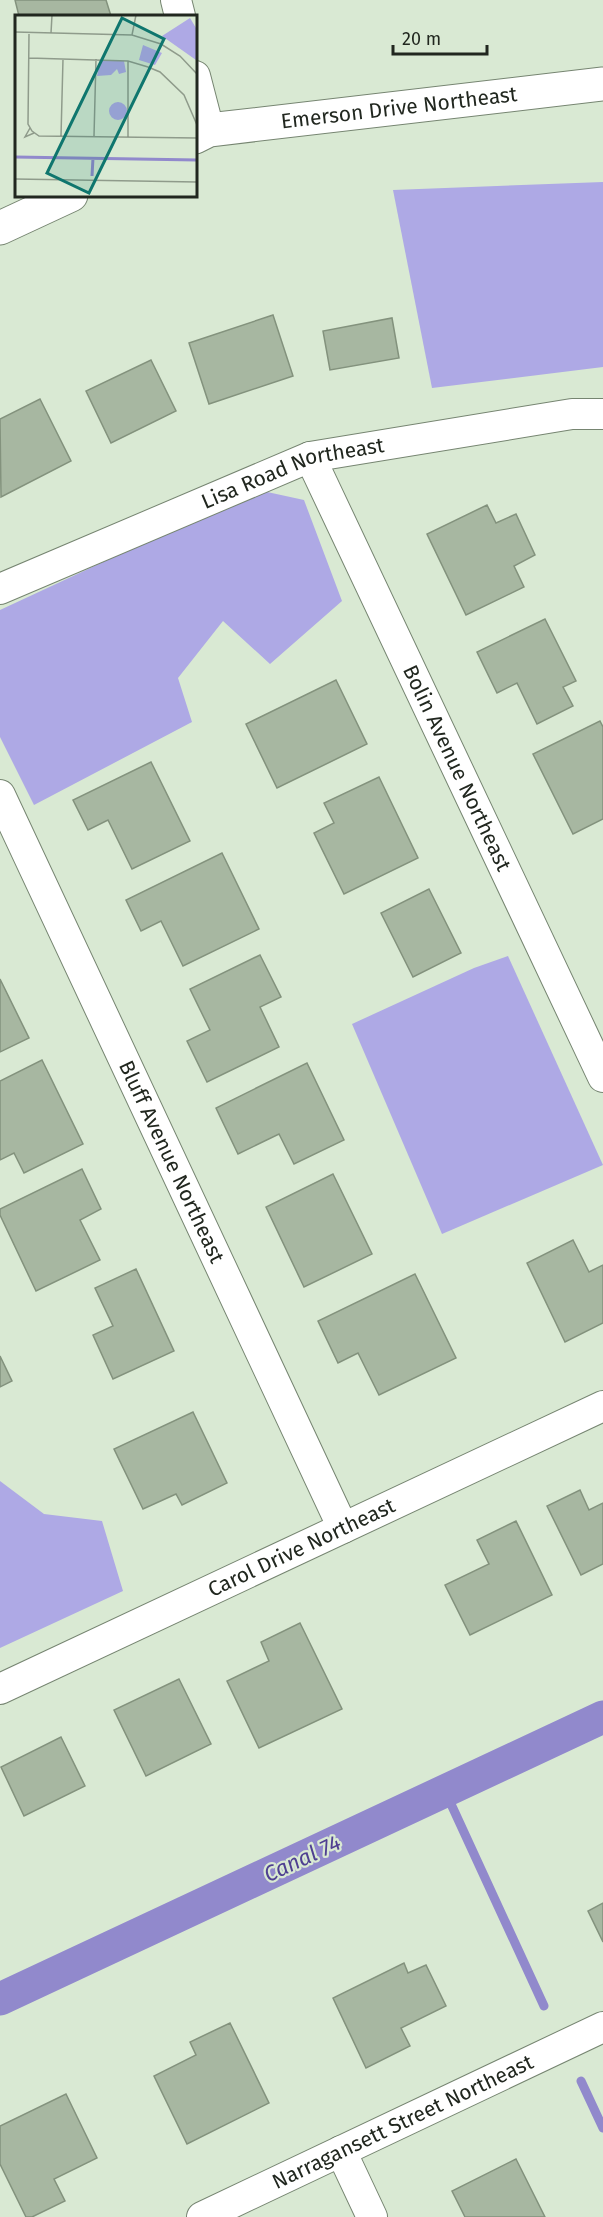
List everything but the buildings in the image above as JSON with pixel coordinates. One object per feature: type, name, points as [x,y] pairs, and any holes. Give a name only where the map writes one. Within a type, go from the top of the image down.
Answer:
[{"type":"street","points":[[176,0],[180,15]]},
{"type":"street","points":[[196,84],[202,133]]},
{"type":"street","name":"Emerson Drive Northeast","points":[[202,133],[603,84]]},
{"type":"street","points":[[0,228],[69,196]]},
{"type":"street","name":"Lisa Road Northeast","points":[[0,589],[310,457],[572,414],[603,414]]},
{"type":"street","name":"Bolin Avenue Northeast","points":[[310,457],[603,1077]]},
{"type":"street","name":"Bluff Avenue Northeast","points":[[0,795],[343,1528]]},
{"type":"street","name":"Carol Drive Northeast","points":[[0,1689],[603,1406]]},
{"type":"street","name":"Narragansett Street Northeast","points":[[202,2217],[603,2028]]},
{"type":"street","points":[[342,2151],[372,2217]]},
{"type":"shaded area","points":[[603,182],[603,367],[432,388],[393,190]]},
{"type":"shaded area","points":[[258,490],[304,500],[342,601],[270,664],[223,621],[178,678],[192,722],[34,805],[0,737],[0,610]]},
{"type":"shaded area","points":[[508,956],[603,1165],[442,1234],[352,1024],[474,968]]},
{"type":"shaded area","points":[[0,1481],[44,1514],[102,1521],[123,1591],[0,1648]]},
{"type":"waterway","name":"Canal 74","points":[[0,1999],[603,1717]]},
{"type":"waterway","points":[[445,1791],[544,2006]]},
{"type":"waterway","points":[[581,2081],[603,2128]]}]
